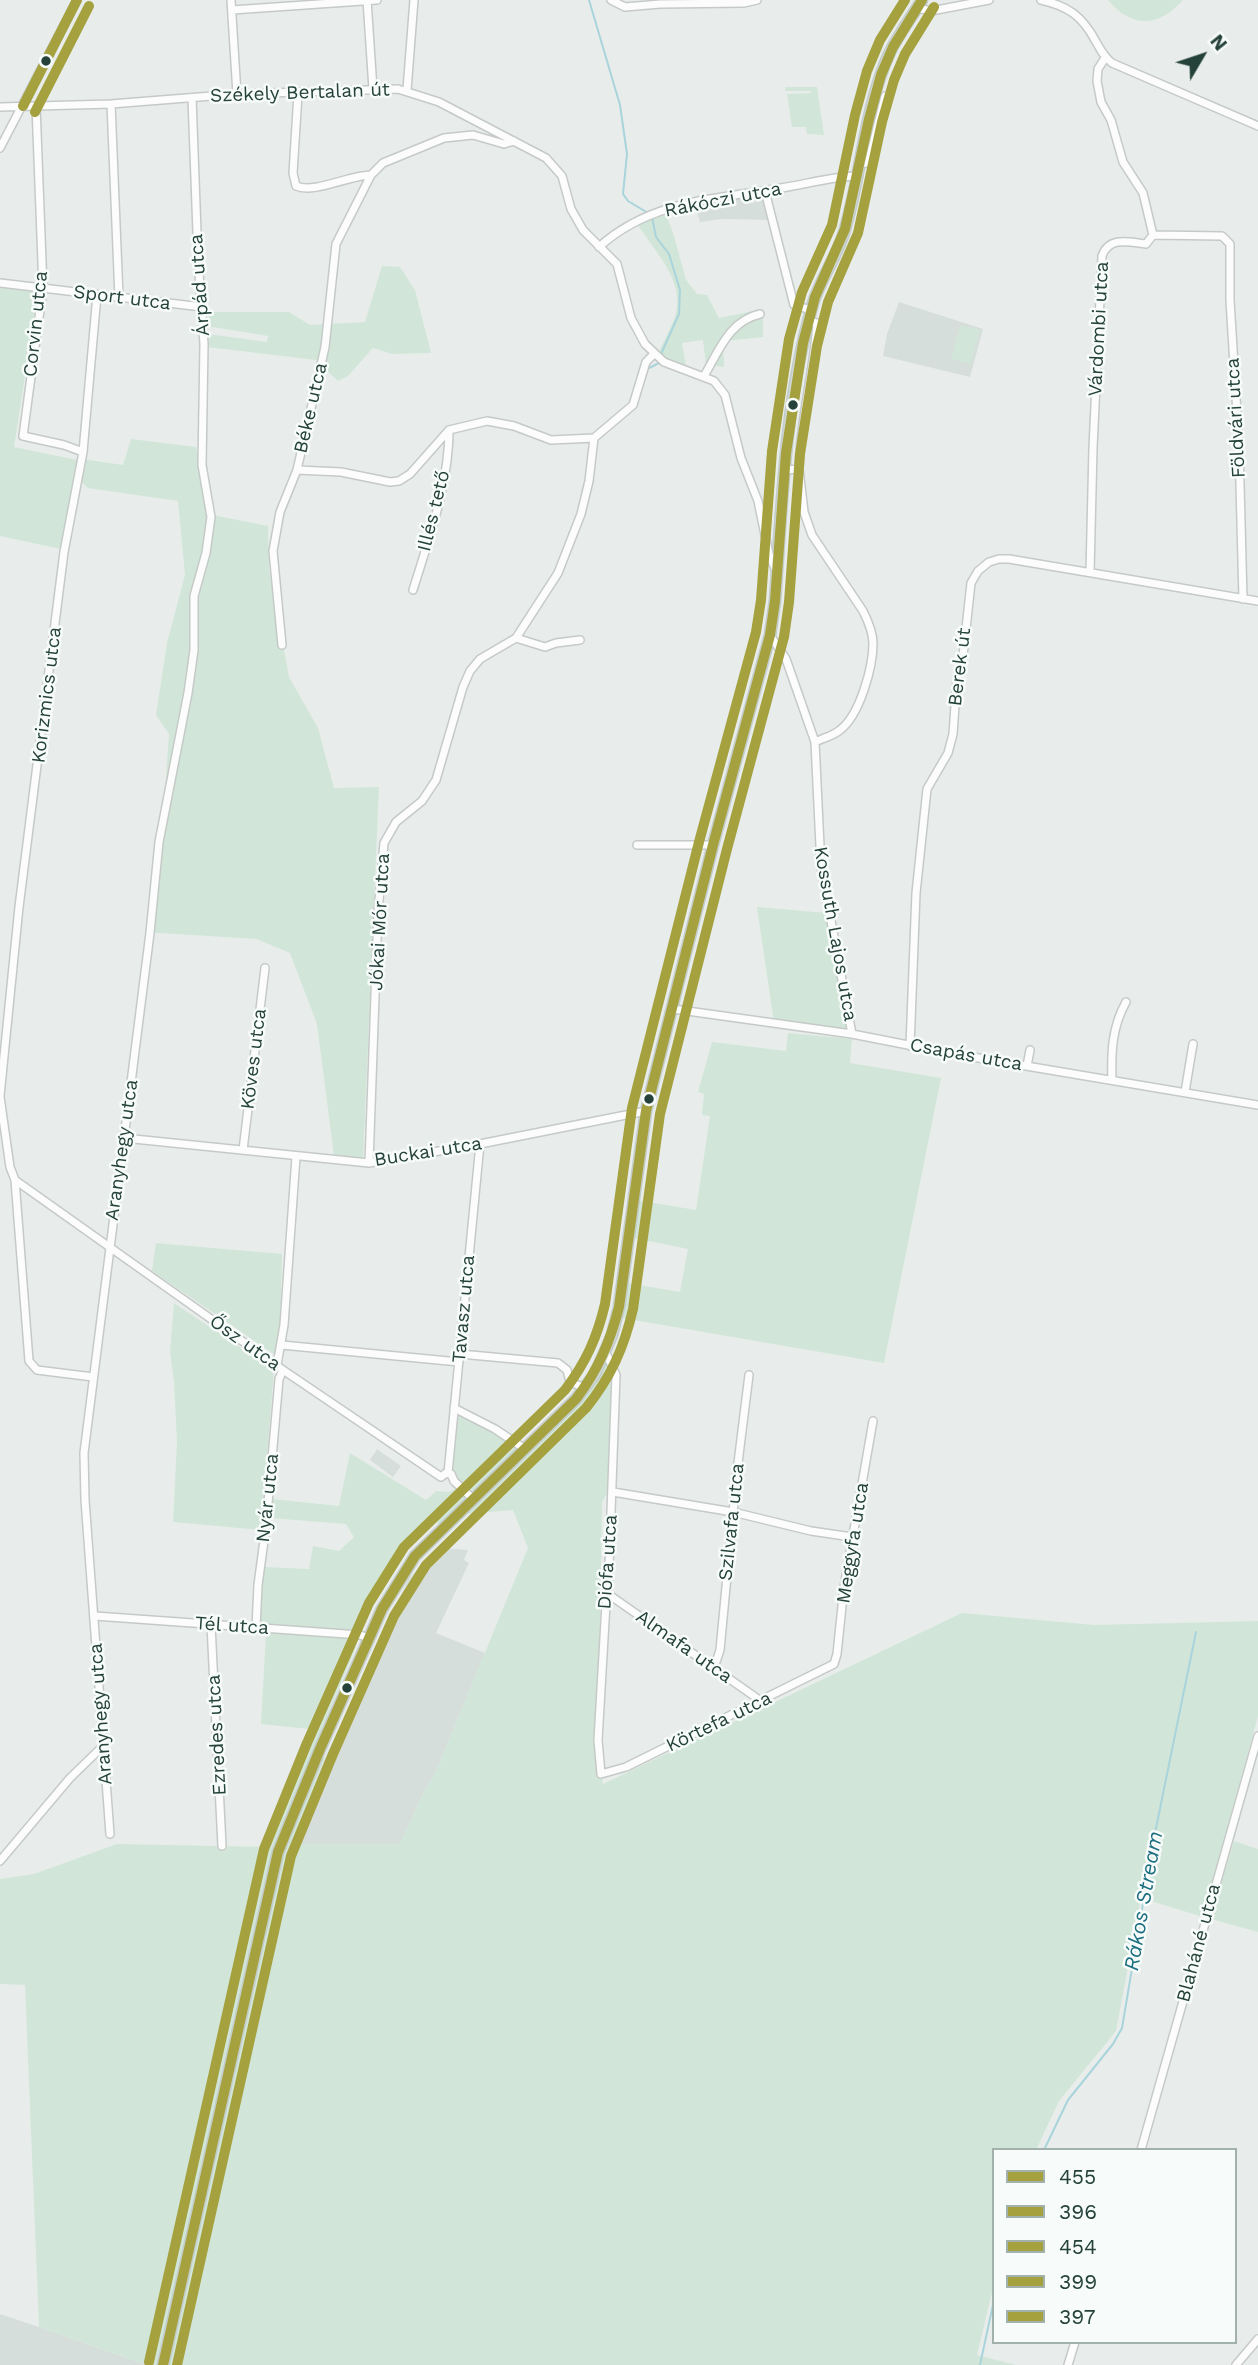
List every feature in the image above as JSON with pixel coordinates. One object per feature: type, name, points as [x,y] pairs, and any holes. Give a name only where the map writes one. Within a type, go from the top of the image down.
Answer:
[{"type":"main road","points":[[163,2365],[278,1852],[320,1749],[393,1588],[415,1556],[585,1388],[606,1353],[619,1307],[646,1111],[769,635],[792,398],[808,321],[815,296],[845,231],[858,164],[883,68],[896,40],[920,4]]},
{"type":"street","points":[[0,148],[77,0]]},
{"type":"street","points":[[231,0],[237,94]]},
{"type":"street","points":[[367,0],[373,89]]},
{"type":"street","points":[[232,10],[377,0]]},
{"type":"street","points":[[407,90],[414,0]]},
{"type":"street","points":[[611,0],[625,7],[660,2],[744,3],[757,0]]},
{"type":"street","points":[[920,4],[931,11],[989,0]]},
{"type":"street","points":[[1041,0],[1077,14],[1086,24],[1105,58],[1124,70],[1258,126]]},
{"type":"street","points":[[1105,58],[1098,69],[1101,102],[1111,120],[1123,162],[1143,193],[1153,235]]},
{"type":"street","name":"Székely Bertalan út","points":[[0,107],[111,104],[237,94],[407,90],[464,113],[546,158],[562,176],[576,219],[617,264],[635,328],[654,354],[671,365],[714,381],[725,395],[741,458],[758,501],[769,554],[777,572]]},
{"type":"street","name":"Béke utca","points":[[298,94],[293,173],[296,187],[312,188],[361,175],[372,175]]},
{"type":"street","points":[[858,164],[867,163],[869,160],[886,96]]},
{"type":"street","name":"Árpád utca","points":[[192,98],[204,344],[203,472]]},
{"type":"street","points":[[111,104],[119,297]]},
{"type":"street","name":"Corvin utca","points":[[36,106],[43,288],[23,436],[83,452]]},
{"type":"street","name":"Béke utca","points":[[282,645],[273,551],[280,512],[298,470],[325,347],[336,244],[372,175],[387,161],[444,138],[473,135],[504,144],[514,141]]},
{"type":"street","name":"Rákóczi utca","points":[[599,247],[620,229],[644,217],[689,203],[834,177],[856,176]]},
{"type":"street","points":[[765,191],[794,307],[811,310]]},
{"type":"street","name":"Földvári utca","points":[[1153,235],[1226,238],[1230,244],[1243,599]]},
{"type":"street","name":"Várdombi utca","points":[[1090,572],[1102,256],[1111,243],[1146,244],[1153,235]]},
{"type":"street","name":"Sport utca","points":[[0,283],[202,307]]},
{"type":"street","name":"Korizmics utca","points":[[93,1377],[37,1370],[29,1361],[15,1180],[10,1167],[0,1097],[19,907],[64,552],[83,452],[97,295]]},
{"type":"street","points":[[704,376],[727,336],[746,318],[760,314]]},
{"type":"street","points":[[808,321],[817,323],[802,427],[800,469],[804,512],[812,535],[863,611],[870,625],[873,644],[866,683],[858,705],[846,725],[834,734],[815,742]]},
{"type":"street","points":[[298,470],[341,472],[390,482],[399,481],[410,474],[449,430],[487,421],[514,426],[551,440],[594,438],[633,405],[646,362],[654,354]]},
{"type":"street","name":"Illés tető","points":[[413,590],[436,515],[449,451],[449,430]]},
{"type":"street","name":"Jókai Mór utca","points":[[369,1163],[378,912],[384,843],[396,822],[422,801],[436,780],[470,671],[480,659],[516,638],[564,560],[587,492],[594,438]]},
{"type":"street","points":[[786,470],[800,469]]},
{"type":"street","name":"Aranyhegy utca","points":[[110,1834],[84,1453],[159,842],[188,693],[194,650],[194,596],[206,553],[211,517],[203,472]]},
{"type":"street","name":"Berek út","points":[[910,1046],[916,892],[927,789],[948,753],[953,734],[957,678],[962,665],[971,583],[983,566],[999,559],[1258,601]]},
{"type":"street","name":"Kossuth Lajos utca","points":[[769,635],[786,659],[815,742],[821,867],[852,1034]]},
{"type":"street","points":[[516,638],[545,647],[580,640]]},
{"type":"street","points":[[637,845],[713,845]]},
{"type":"street","name":"Köves utca","points":[[243,1150],[265,968]]},
{"type":"street","points":[[1112,1080],[1113,1036],[1126,1002]]},
{"type":"street","name":"Csapás utca","points":[[673,1009],[852,1034],[1258,1105]]},
{"type":"street","points":[[1185,1093],[1193,1044]]},
{"type":"street","points":[[1027,1066],[1030,1049]]},
{"type":"street","name":"Buckai utca","points":[[124,1138],[369,1163],[646,1111]]},
{"type":"street","name":"Tavasz utca","points":[[448,1473],[480,1144]]},
{"type":"street","name":"Nyár utca","points":[[256,1628],[296,1157]]},
{"type":"street","name":"Ősz utca","points":[[15,1180],[280,1367],[441,1476],[448,1473],[473,1499]]},
{"type":"street","points":[[282,1345],[558,1363],[567,1370],[570,1382],[585,1388]]},
{"type":"street","name":"Diófa utca","points":[[601,1774],[598,1740],[608,1594],[616,1375],[606,1353]]},
{"type":"street","name":"Szilvafa utca","points":[[714,1668],[720,1650],[749,1375]]},
{"type":"street","points":[[454,1408],[495,1429],[524,1450]]},
{"type":"street","name":"Meggyfa utca","points":[[834,1664],[852,1537],[873,1422]]},
{"type":"street","points":[[612,1492],[733,1512],[811,1531],[852,1537]]},
{"type":"street","name":"Almafa utca","points":[[608,1594],[761,1701]]},
{"type":"street","name":"Tél utca","points":[[94,1616],[358,1634],[369,1638]]},
{"type":"street","name":"Ezredes utca","points":[[211,1625],[222,1846]]},
{"type":"street","name":"Körtefa utca","points":[[601,1774],[626,1767],[834,1664]]},
{"type":"street","name":"Blaháné utca","points":[[1142,2148],[1258,1736]]},
{"type":"street","points":[[0,1861],[102,1746]]},
{"type":"street","points":[[1236,2365],[1258,2339]]},
{"type":"street","points":[[1068,2365],[1074,2344]]},
{"type":"shaded area","points":[[749,194],[751,199],[765,198],[770,220],[721,219],[700,222],[695,205],[724,198],[725,201],[732,201],[732,197],[737,196],[738,199]]},
{"type":"shaded area","points":[[899,302],[983,329],[970,377],[883,356],[887,334]]},
{"type":"shaded area","points":[[377,1449],[401,1466],[393,1477],[370,1460]]},
{"type":"shaded area","points":[[441,1548],[468,1550],[464,1560],[469,1563],[436,1633],[485,1653],[435,1774],[400,1844],[291,1844],[325,1758],[409,1578]]},
{"type":"shaded area","points":[[0,2314],[39,2327],[147,2365],[0,2365]]},
{"type":"green space","points":[[1108,0],[1183,0],[1165,15],[1146,21],[1126,16]]},
{"type":"green space","points":[[785,87],[817,87],[824,135],[807,134],[806,127],[792,127],[787,94],[811,91],[785,91]]},
{"type":"green space","points":[[666,214],[686,280],[697,294],[707,295],[719,318],[763,309],[763,337],[726,341],[723,345],[724,367],[706,365],[703,340],[682,343],[686,366],[658,354],[676,313],[676,289],[666,266],[638,225]]},
{"type":"green space","points":[[382,266],[400,267],[415,290],[431,353],[392,354],[373,348],[348,376],[338,381],[316,360],[207,347],[209,334],[267,342],[268,336],[206,326],[204,312],[289,312],[310,325],[365,322]]},
{"type":"green space","points":[[0,287],[38,292],[14,447],[77,460],[61,549],[0,536]]},
{"type":"green space","points":[[961,325],[980,330],[970,364],[951,358]]},
{"type":"green space","points":[[131,439],[196,447],[208,514],[268,526],[269,569],[289,677],[318,728],[334,788],[379,787],[363,1158],[334,1156],[317,1024],[290,953],[256,939],[145,932],[162,837],[169,734],[156,715],[167,643],[185,575],[178,501],[88,488],[78,478],[82,459],[123,465]]},
{"type":"green space","points":[[757,907],[827,913],[850,1030],[774,1023]]},
{"type":"green space","points":[[788,1033],[852,1039],[850,1063],[941,1078],[884,1363],[622,1318],[627,1283],[680,1292],[688,1249],[634,1238],[636,1200],[696,1210],[710,1116],[702,1115],[704,1094],[698,1092],[712,1042],[786,1051]]},
{"type":"green space","points":[[156,1243],[282,1254],[280,1334],[275,1355],[152,1271]]},
{"type":"green space","points":[[174,1303],[274,1370],[261,1530],[173,1522],[177,1441],[170,1352]]},
{"type":"green space","points":[[607,1364],[612,1377],[608,1491],[602,1502],[598,1740],[603,1784],[962,1613],[1094,1625],[1258,1621],[1258,1716],[1203,1917],[1141,1898],[1116,2031],[1059,2101],[1037,2148],[992,2148],[992,2292],[977,2355],[1016,2365],[147,2365],[39,2327],[25,1985],[0,1984],[0,1879],[34,1874],[117,1844],[268,1847],[274,1811],[302,1756],[309,1729],[261,1724],[266,1633],[258,1620],[264,1567],[309,1569],[313,1546],[339,1551],[354,1537],[346,1524],[270,1518],[272,1499],[339,1506],[350,1453],[426,1500],[436,1491],[449,1492],[455,1489],[462,1491],[465,1496],[464,1502],[440,1525],[434,1520],[407,1541],[376,1582],[354,1652],[322,1728],[315,1754],[325,1758],[292,1844],[400,1844],[435,1774],[528,1548],[513,1510],[465,1514],[558,1425]]},
{"type":"green space","points":[[461,1413],[519,1448],[475,1490],[467,1489],[452,1470],[456,1418]]},
{"type":"green space","points":[[1234,1841],[1258,1849],[1258,1932],[1211,1919]]},
{"type":"waterway","points":[[589,0],[620,105],[627,154],[623,194],[628,201],[648,213]]},
{"type":"waterway","points":[[652,217],[656,237],[669,254],[680,290],[679,314],[661,354]]},
{"type":"waterway","points":[[649,368],[659,363]]},
{"type":"waterway","name":"Rákos Stream","points":[[1045,2148],[1068,2100],[1113,2044],[1122,2028],[1154,1838],[1196,1632]]},
{"type":"waterway","name":"Rákos Stream","points":[[980,2365],[992,2309]]},
{"type":"transit line","name":"399","points":[[23,106],[77,0]]},
{"type":"transit line","name":"454","points":[[149,2362],[264,1849],[307,1743],[369,1603],[404,1547],[565,1390],[585,1359],[598,1328],[605,1304],[632,1108],[699,842],[756,632],[761,600],[772,451],[789,339],[802,292],[832,225],[867,71],[880,40],[905,0]]},
{"type":"transit line","name":"455","points":[[163,2365],[278,1852],[320,1749],[382,1609],[415,1556],[576,1399],[597,1366],[612,1332],[619,1307],[646,1111],[713,845],[770,635],[786,453],[803,343],[815,297],[845,229],[881,75],[893,47],[922,0]]},
{"type":"transit line","name":"397","points":[[35,112],[89,6]]},
{"type":"transit line","name":"396","points":[[177,2365],[291,1856],[333,1754],[394,1616],[426,1565],[586,1408],[616,1362],[625,1337],[633,1309],[660,1114],[784,637],[800,454],[817,346],[828,302],[858,233],[894,80],[905,54],[934,7]]}]
